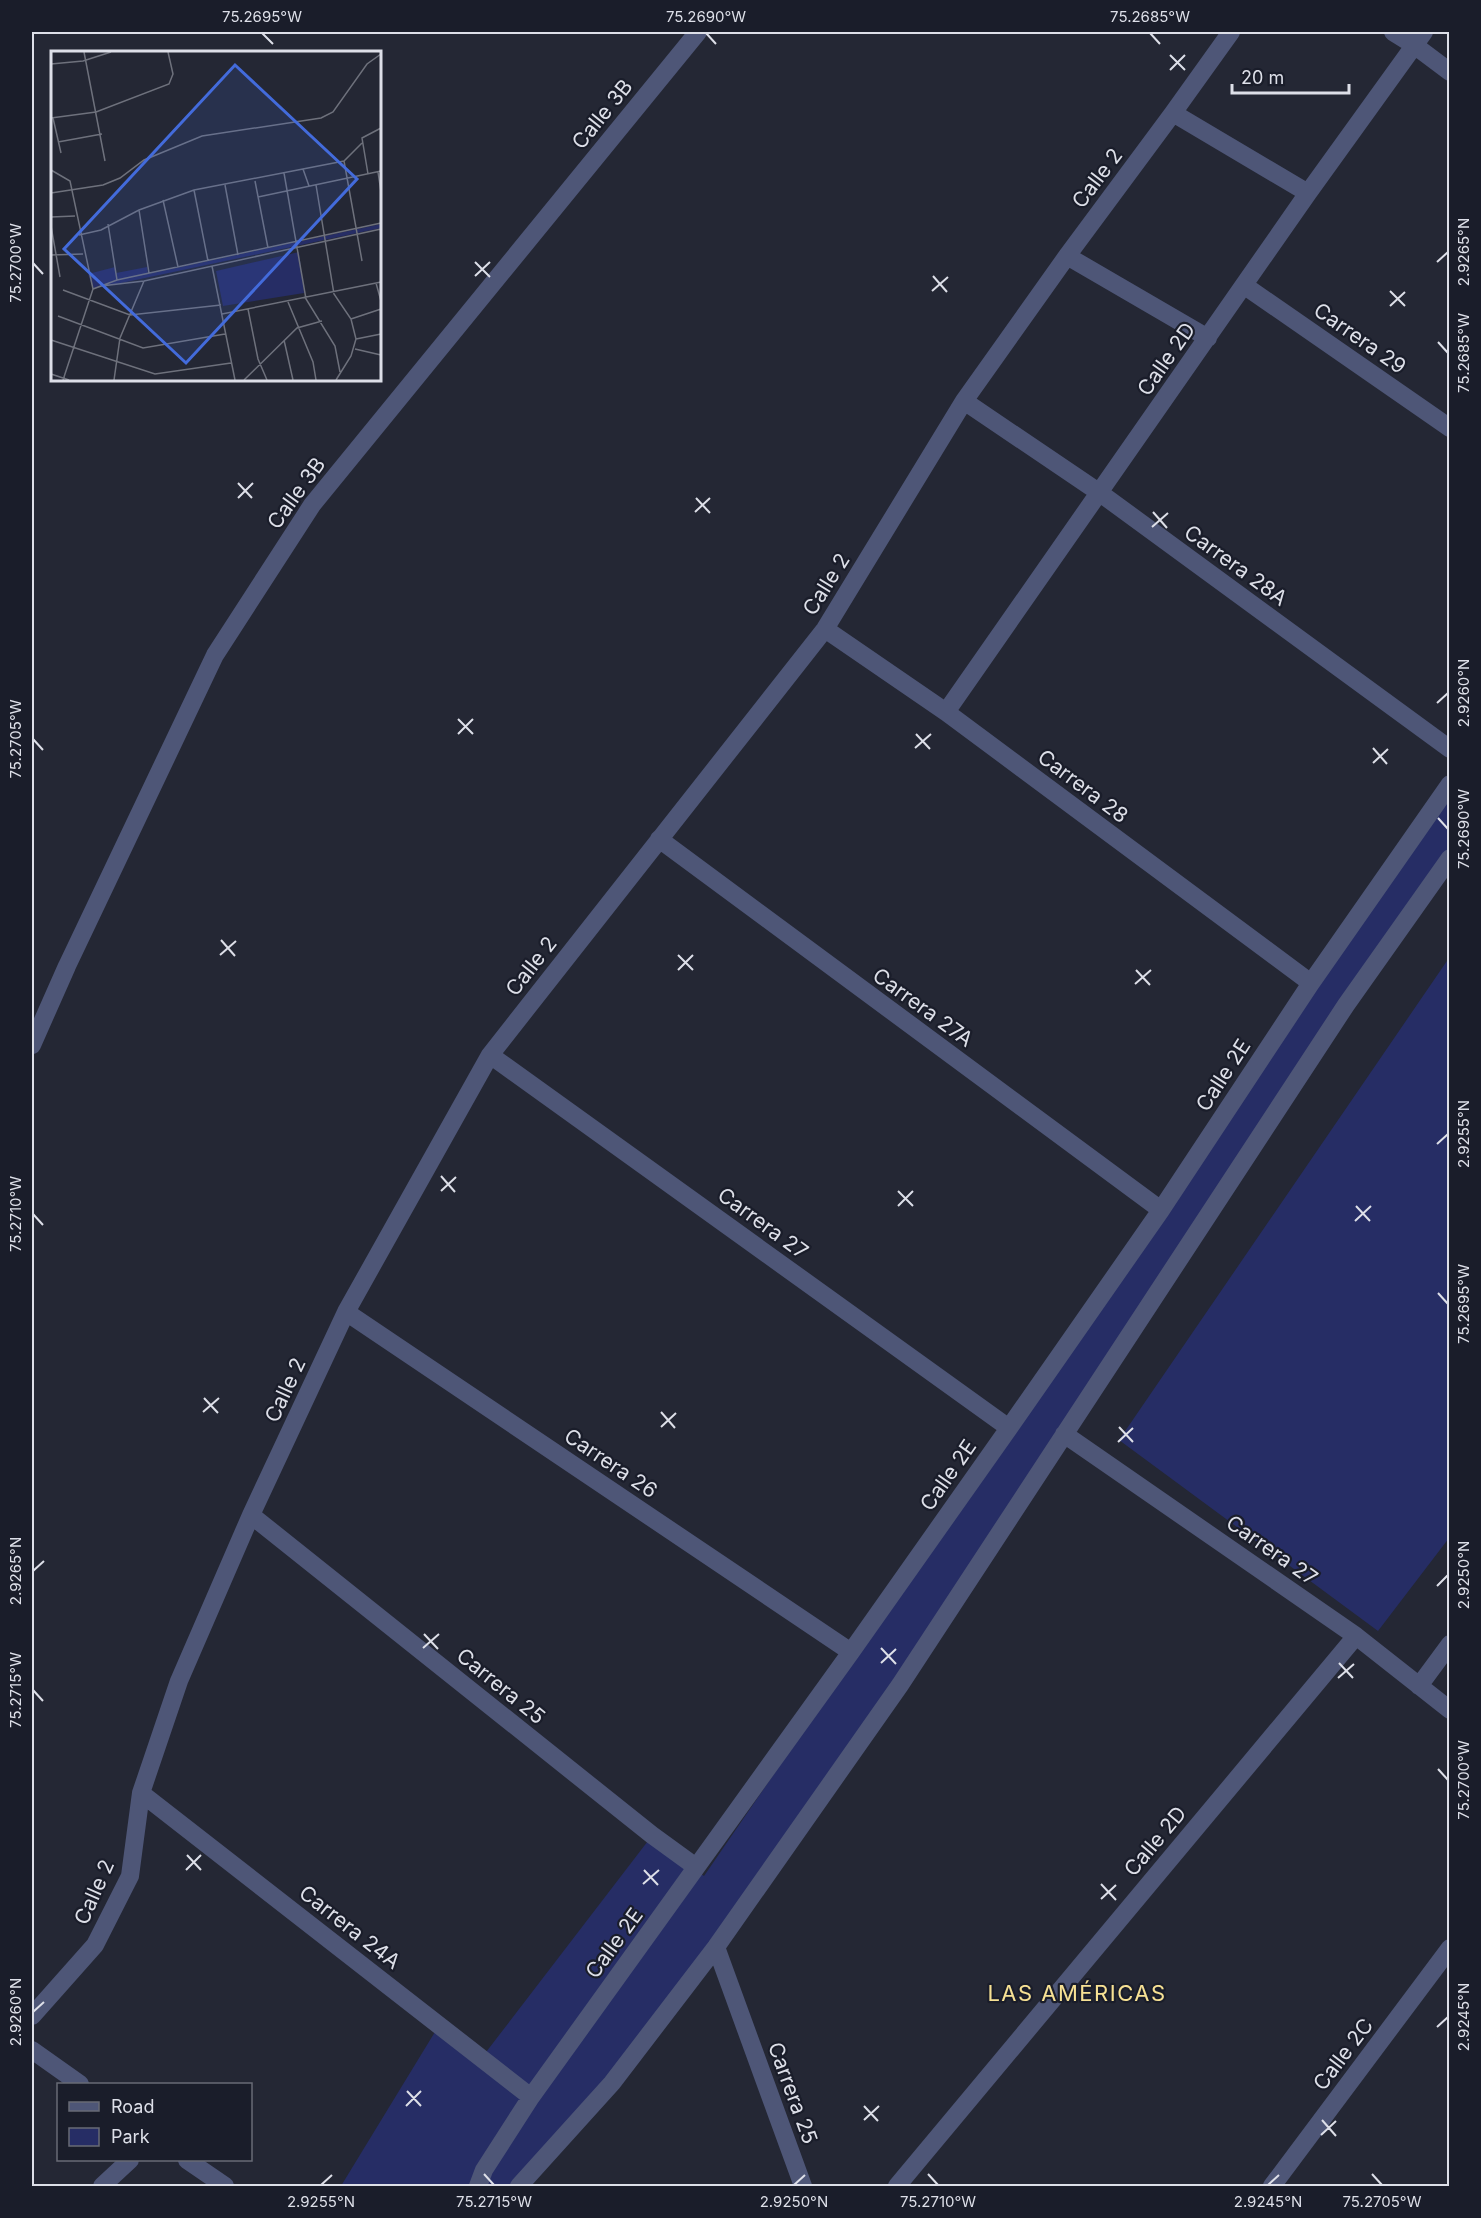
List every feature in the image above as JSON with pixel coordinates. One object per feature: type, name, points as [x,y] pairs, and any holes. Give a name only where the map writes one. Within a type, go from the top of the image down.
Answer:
[{"type":"street","name":"Calle 3B","points":[[32,1045],[67,966],[215,655],[312,506],[698,32]]},
{"type":"street","name":"Calle 2","points":[[32,2016],[95,1945],[130,1876],[141,1793],[179,1681],[251,1515],[346,1312],[490,1055],[825,629],[964,401],[1231,32]]},
{"type":"street","points":[[1393,32],[1419,38],[1449,72]]},
{"type":"street","name":"Calle 2D","points":[[946,712],[1308,193],[1419,38]]},
{"type":"street","points":[[1173,113],[1308,193]]},
{"type":"street","points":[[1067,256],[1208,338]]},
{"type":"street","name":"Carrera 29","points":[[1245,285],[1449,428]]},
{"type":"street","name":"Carrera 28A","points":[[964,401],[1100,493],[1449,749]]},
{"type":"street","name":"Carrera 28","points":[[825,629],[946,712],[1311,983]]},
{"type":"street","name":"Calle 2E","points":[[478,2187],[484,2170],[531,2097],[1009,1428],[1161,1210],[1311,983],[1449,784]]},
{"type":"street","name":"Carrera 27A","points":[[658,839],[1161,1210]]},
{"type":"street","points":[[519,2187],[612,2083],[716,1947],[900,1685],[1346,1005],[1449,858]]},
{"type":"street","name":"Carrera 27","points":[[490,1055],[1009,1428]]},
{"type":"street","name":"Carrera 26","points":[[346,1312],[851,1652]]},
{"type":"street","name":"Carrera 27","points":[[1064,1434],[1356,1636],[1449,1710]]},
{"type":"street","name":"Carrera 25","points":[[251,1515],[652,1835],[696,1867]]},
{"type":"street","name":"Calle 2D","points":[[897,2187],[1356,1636]]},
{"type":"street","points":[[1419,1686],[1449,1644]]},
{"type":"street","name":"Carrera 24A","points":[[141,1793],[531,2097]]},
{"type":"street","name":"Carrera 25","points":[[716,1947],[803,2187]]},
{"type":"street","name":"Calle 2C","points":[[1272,2187],[1449,1948]]},
{"type":"street","points":[[32,2050],[77,2083]]},
{"type":"street","points":[[102,2187],[129,2161]]},
{"type":"street","points":[[188,2161],[225,2187]]},
{"type":"green space","points":[[1449,789],[1449,854],[716,1945],[515,2186],[341,2186],[438,2027],[480,2060],[651,1837],[704,1876]]},
{"type":"green space","points":[[1449,958],[1449,1538],[1378,1631],[1119,1440]]},
{"type":"district","name":"LAS AMÉRICAS","points":[[1077,1993]]}]
